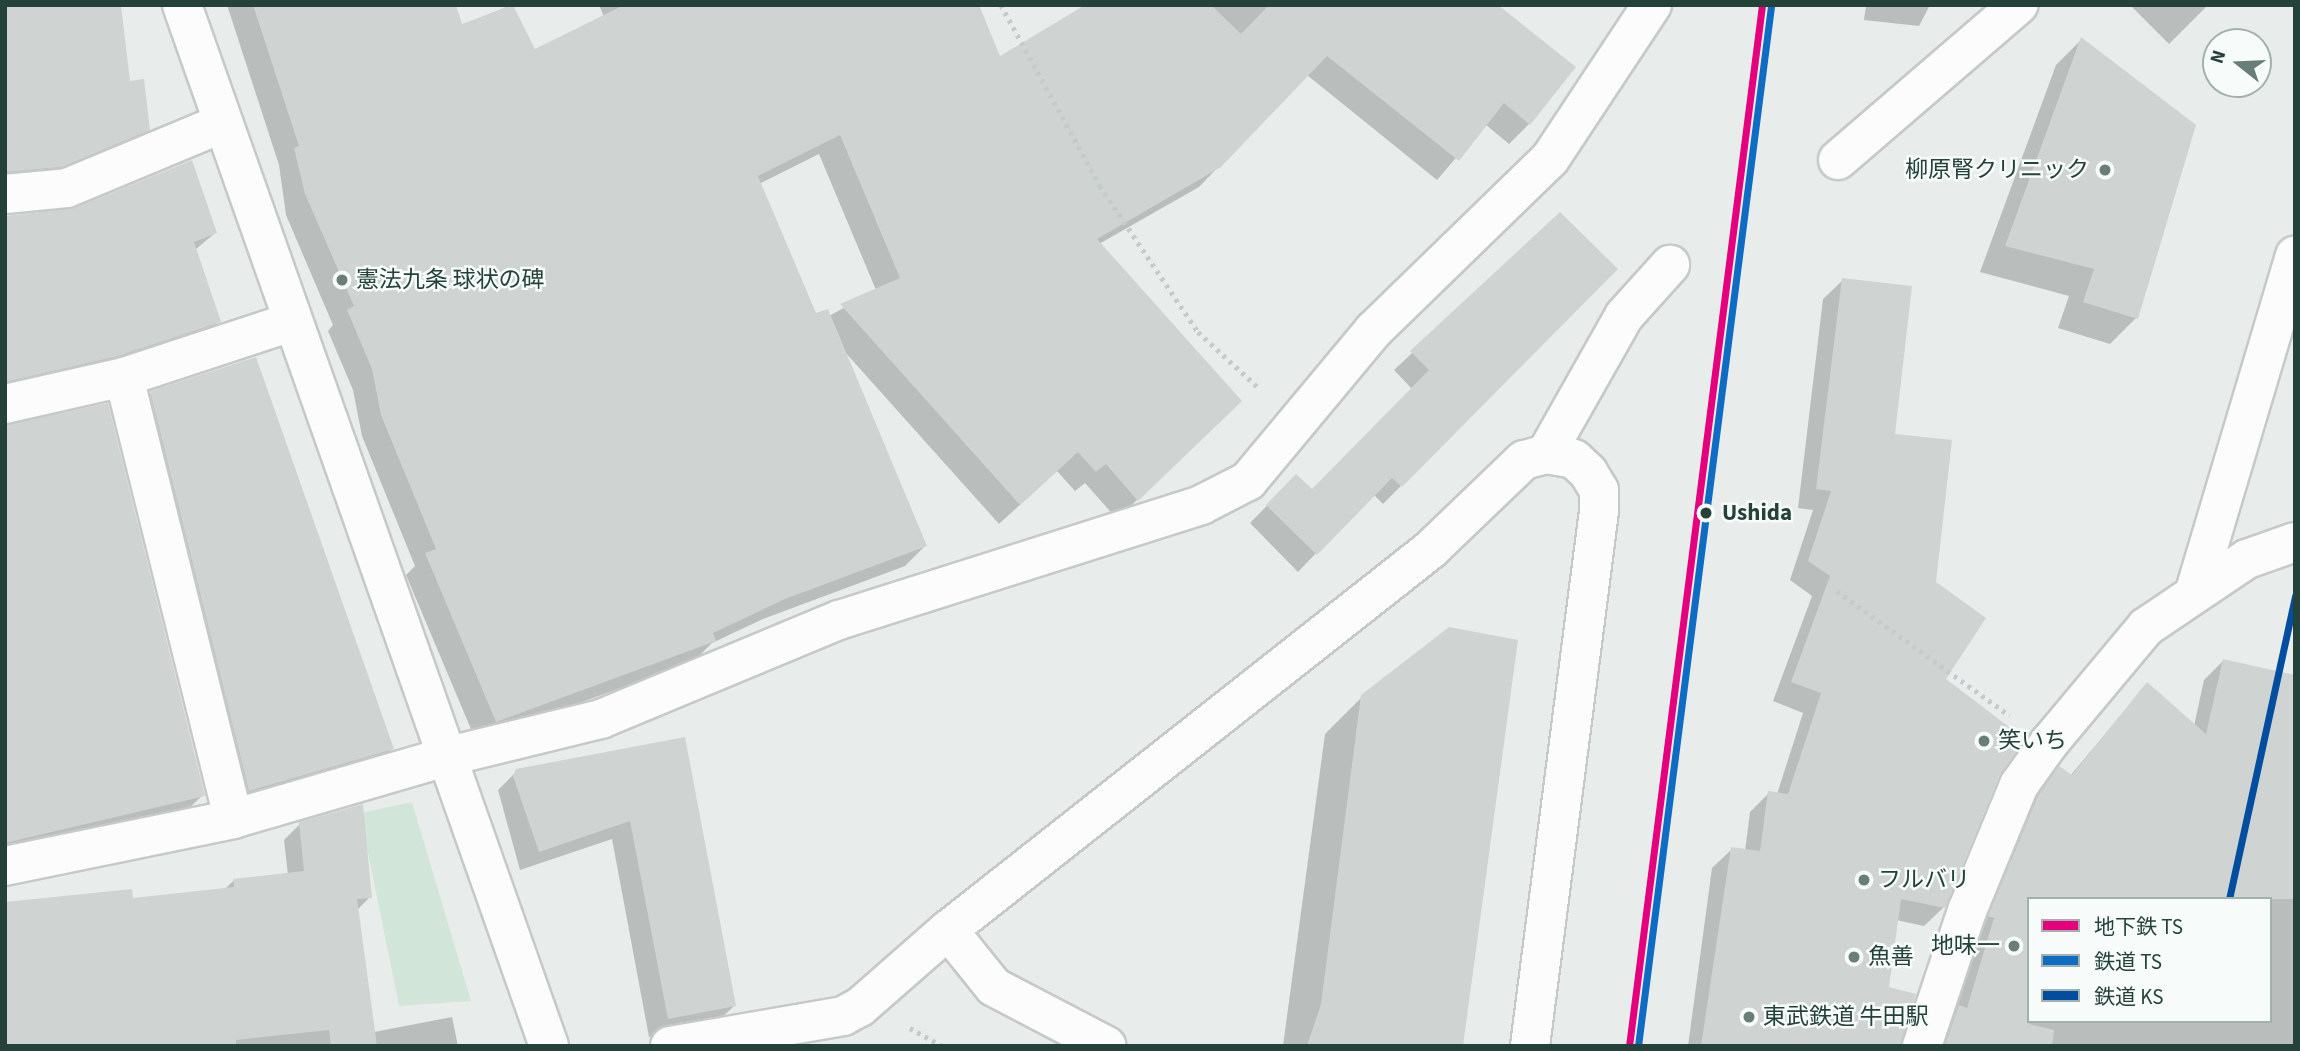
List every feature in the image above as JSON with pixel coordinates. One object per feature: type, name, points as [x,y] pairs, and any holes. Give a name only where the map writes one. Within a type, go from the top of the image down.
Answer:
[{"type":"street","points":[[182,5],[291,321],[549,1046]]},
{"type":"street","points":[[5,866],[233,819],[445,757],[601,719],[839,620],[1201,505],[1248,481],[1374,330],[1550,159],[1652,5]]},
{"type":"street","points":[[1838,160],[2018,5]]},
{"type":"street","points":[[5,194],[67,188],[223,122]]},
{"type":"street","points":[[2194,591],[2295,256]]},
{"type":"street","points":[[1546,454],[1617,327],[1670,265]]},
{"type":"street","points":[[5,404],[124,377],[291,321]]},
{"type":"street","points":[[124,377],[233,819]]},
{"type":"street","points":[[670,1046],[843,1016],[1430,550],[1524,460],[1546,454],[1574,459],[1588,472],[1599,490],[1599,511],[1530,1046]]},
{"type":"street","points":[[1922,1046],[1972,898],[2019,785],[2049,743],[2146,627],[2194,591],[2247,559],[2295,542]]},
{"type":"street","points":[[948,930],[994,987],[1107,1046]]},
{"type":"path","points":[[1002,5],[1100,186],[1198,332],[1296,422]]},
{"type":"path","points":[[1837,592],[2049,743]]},
{"type":"path","points":[[906,1026],[943,1046]]},
{"type":"green space","points":[[412,802],[471,1001],[399,1006],[360,813]]},
{"type":"building","points":[[5,5],[121,5],[130,81],[144,79],[150,130],[62,167],[5,172]]},
{"type":"building","points":[[253,5],[456,5],[462,24],[513,5],[535,49],[624,5],[979,5],[1000,56],[1085,5],[1211,5],[1241,34],[1269,5],[1498,5],[1576,67],[1530,125],[1504,103],[1459,161],[1327,56],[1221,167],[1097,239],[1242,401],[1138,501],[1106,464],[1096,472],[1078,452],[1020,505],[840,304],[900,278],[840,135],[758,176],[816,313],[828,309],[927,546],[785,599],[713,633],[716,641],[496,722],[425,553],[436,549],[381,415],[372,369],[347,310],[354,306],[305,194],[294,148],[299,146]]},
{"type":"building","points":[[2081,37],[2196,125],[2138,319],[2083,302],[2094,269],[2005,246]]},
{"type":"building","points":[[192,160],[217,233],[194,242],[221,322],[118,356],[5,382],[5,216],[75,208]]},
{"type":"building","points":[[1560,212],[1618,269],[1402,487],[1392,478],[1317,555],[1266,505],[1296,474],[1312,489],[1429,370],[1410,351]]},
{"type":"building","points":[[1842,278],[1912,286],[1895,434],[1952,440],[1936,582],[1986,618],[1946,679],[2025,739],[1999,776],[1945,908],[1901,899],[1889,987],[1916,994],[1901,1046],[1701,1046],[1731,847],[1760,851],[1768,791],[1788,794],[1821,693],[1791,682],[1830,576],[1808,561],[1831,491],[1816,489]]},
{"type":"building","points":[[256,357],[394,749],[249,791],[150,391]]},
{"type":"building","points":[[108,403],[205,796],[5,843],[5,425]]},
{"type":"building","points":[[1449,627],[1518,640],[1463,1046],[1307,1046],[1321,1004],[1361,695]]},
{"type":"building","points":[[2223,659],[2295,675],[2295,899],[2027,897],[2027,1023],[2054,1030],[2052,1046],[1945,1046],[1959,1005],[1967,1008],[1994,918],[1988,916],[2038,796],[2059,766],[2072,775],[2147,682],[2206,734]]},
{"type":"building","points":[[685,737],[736,1006],[668,1019],[630,821],[539,852],[513,776],[516,769]]},
{"type":"building","points":[[363,804],[372,898],[357,899],[377,1046],[331,1046],[329,1030],[236,1040],[236,1046],[5,1046],[5,902],[132,889],[133,898],[234,887],[233,879],[304,871],[299,822]]},
{"type":"metro line","name":"TS","points":[[1629,1046],[1762,5]]},
{"type":"rail line","name":"TS","points":[[1638,1046],[1771,6]]},
{"type":"rail line","name":"KS","points":[[2229,897],[2295,596]]},
{"type":"place","name":"柳原腎クリニック","points":[[2105,170]]},
{"type":"place","name":"憲法九条 球状の碑","points":[[342,280]]},
{"type":"place","name":"Ushida","points":[[1706,513]]},
{"type":"place","name":"笑いち","points":[[1984,741]]},
{"type":"place","name":"フルバリ","points":[[1864,880]]},
{"type":"place","name":"地味一","points":[[2014,946]]},
{"type":"place","name":"魚善","points":[[1854,957]]},
{"type":"place","name":"東武鉄道 牛田駅","points":[[1749,1017]]}]
